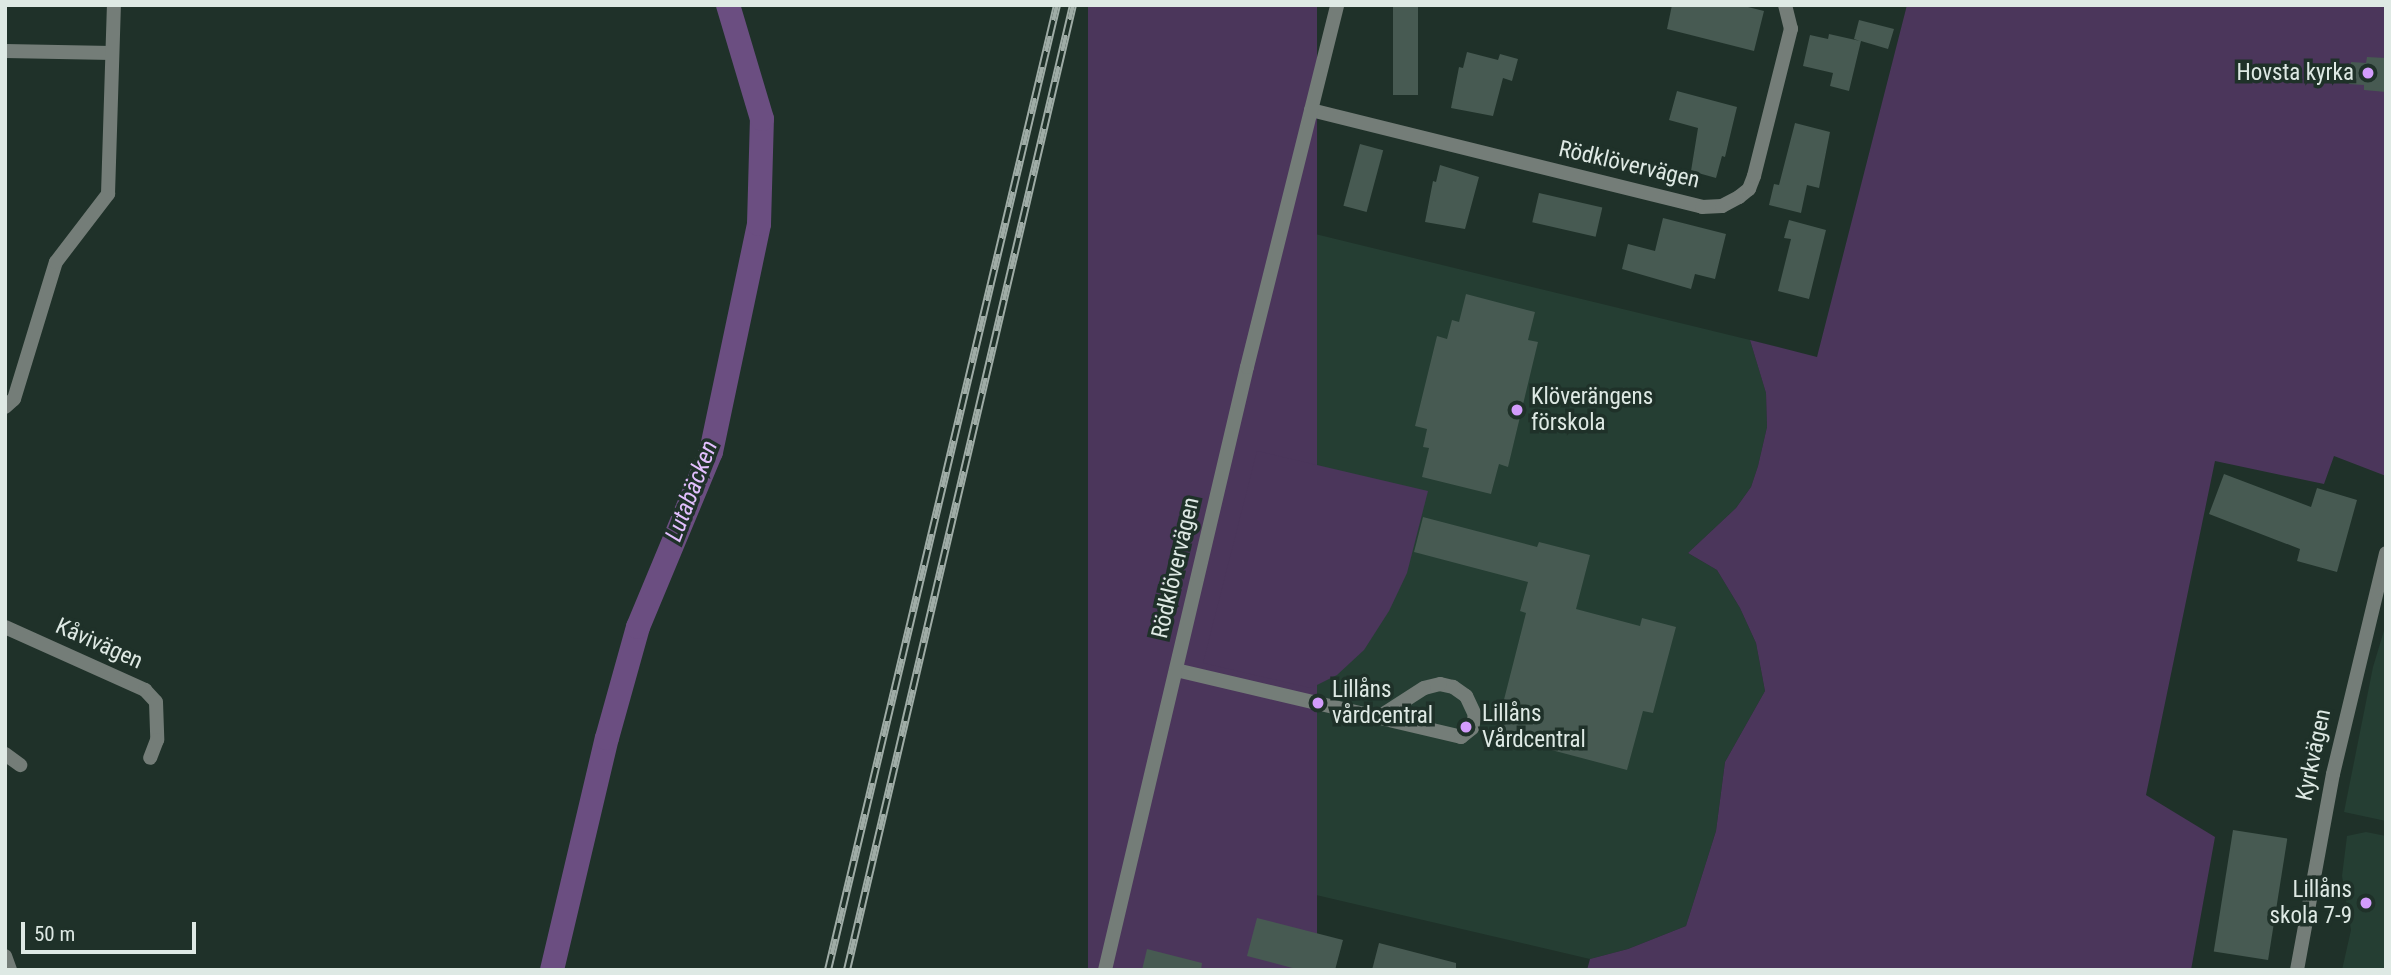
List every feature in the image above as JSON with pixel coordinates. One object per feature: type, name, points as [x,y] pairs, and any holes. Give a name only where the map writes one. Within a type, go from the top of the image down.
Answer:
[{"type":"street","points":[[5,407],[14,399],[56,262],[108,194],[114,5]]},
{"type":"street","name":"Rödklövervägen","points":[[1105,970],[1337,5]]},
{"type":"street","name":"Rödklövervägen","points":[[1311,110],[1702,207],[1722,206],[1749,189],[1754,176],[1791,29],[1785,5]]},
{"type":"street","points":[[5,51],[112,53]]},
{"type":"street","name":"Kyrkvägen","points":[[2297,970],[2333,774],[2386,553]]},
{"type":"street","name":"Kåvivägen","points":[[5,627],[145,690],[156,702],[157,740],[150,758]]},
{"type":"street","name":"Rödklövervägen","points":[[1175,670],[1461,737],[1472,728],[1475,715],[1466,696],[1453,687],[1440,684],[1424,688],[1379,717]]},
{"type":"street","points":[[5,754],[20,765]]},
{"type":"street","points":[[5,956],[10,970]]},
{"type":"shaded area","points":[[1088,5],[1317,5],[1317,970],[1088,970]]},
{"type":"shaded area","points":[[1907,5],[2386,5],[2386,476],[2334,456],[2324,484],[2215,461],[2146,795],[2215,837],[2191,970],[1587,970],[1590,959],[1628,949],[1686,926],[1716,831],[1725,762],[1765,691],[1756,643],[1740,608],[1717,570],[1688,553],[1736,508],[1751,487],[1758,466],[1767,427],[1766,393],[1750,340],[1817,357]]},
{"type":"shaded area","name":"Lillåns Vårdcentral","points":[[1311,233],[1750,340],[1766,393],[1767,427],[1758,466],[1751,487],[1736,508],[1688,553],[1717,570],[1740,608],[1756,643],[1765,691],[1725,762],[1716,831],[1686,926],[1628,949],[1590,959],[1153,857]]},
{"type":"shaded area","points":[[1257,451],[1428,491],[1407,573],[1389,611],[1364,650],[1337,675],[1311,688],[1203,663]]},
{"type":"shaded area","points":[[2386,624],[2386,821],[2344,812],[2373,667]]},
{"type":"shaded area","name":"Lillåns skola 7-9","points":[[2366,832],[2386,836],[2386,970],[2342,970],[2351,930],[2342,876],[2347,836]]},
{"type":"building","points":[[1393,5],[1418,5],[1418,95],[1393,95]]},
{"type":"building","points":[[1672,5],[1740,5],[1764,11],[1754,51],[1667,29]]},
{"type":"building","points":[[1859,20],[1894,29],[1888,49],[1861,41],[1849,91],[1830,86],[1833,73],[1803,66],[1810,35],[1828,39],[1829,34],[1860,41],[1854,39]]},
{"type":"building","points":[[1467,52],[1498,60],[1500,54],[1518,59],[1512,81],[1503,78],[1493,116],[1451,108],[1459,67],[1463,68]]},
{"type":"building","name":"Hovsta kyrka","points":[[2367,57],[2386,58],[2386,92],[2364,90],[2364,85],[2349,84],[2351,62],[2366,63]]},
{"type":"building","points":[[1677,91],[1737,107],[1725,157],[1722,156],[1716,178],[1691,171],[1698,128],[1669,120]]},
{"type":"building","points":[[1795,123],[1830,132],[1819,188],[1807,185],[1801,213],[1769,205],[1774,184],[1779,185]]},
{"type":"building","points":[[1360,144],[1383,150],[1367,212],[1343,206]]},
{"type":"building","points":[[1440,165],[1479,177],[1465,229],[1425,222],[1433,181],[1436,182]]},
{"type":"building","points":[[1539,193],[1602,208],[1596,237],[1532,222]]},
{"type":"building","points":[[1663,218],[1726,234],[1715,279],[1695,274],[1691,289],[1622,269],[1628,244],[1655,251]]},
{"type":"building","points":[[1789,220],[1826,230],[1809,299],[1778,291],[1791,239],[1784,238]]},
{"type":"building","points":[[1466,294],[1535,312],[1528,340],[1538,342],[1508,467],[1499,464],[1491,494],[1422,477],[1429,448],[1423,447],[1427,429],[1415,426],[1437,336],[1447,339],[1452,320],[1459,322]]},
{"type":"building","points":[[2224,474],[2311,507],[2317,488],[2357,500],[2337,572],[2297,561],[2300,549],[2209,514]]},
{"type":"building","points":[[1423,517],[1537,547],[1539,542],[1590,555],[1576,609],[1640,626],[1642,618],[1676,627],[1653,713],[1643,711],[1627,770],[1495,735],[1526,613],[1520,611],[1528,582],[1414,552]]},
{"type":"building","points":[[2233,830],[2287,839],[2268,960],[2214,951]]},
{"type":"building","points":[[1257,918],[1343,940],[1335,970],[1300,970],[1247,956]]},
{"type":"building","points":[[1379,943],[1456,963],[1456,970],[1372,970]]},
{"type":"building","points":[[1147,949],[1202,963],[1201,970],[1142,970]]},
{"type":"waterway","name":"Lutabäcken","points":[[552,970],[607,738],[638,627],[711,452],[759,224],[762,119],[728,5]]},
{"type":"railway","points":[[828,970],[1057,5]]},
{"type":"railway","points":[[847,970],[1073,5]]},
{"type":"place","name":"Hovsta kyrka","points":[[2368,73]]},
{"type":"place","name":"Klöverängens förskola","points":[[1517,410]]},
{"type":"place","name":"Lillåns vårdcentral","points":[[1318,703]]},
{"type":"place","name":"Lillåns Vårdcentral","points":[[1466,727]]},
{"type":"place","name":"Lillåns skola 7-9","points":[[2366,903]]}]
